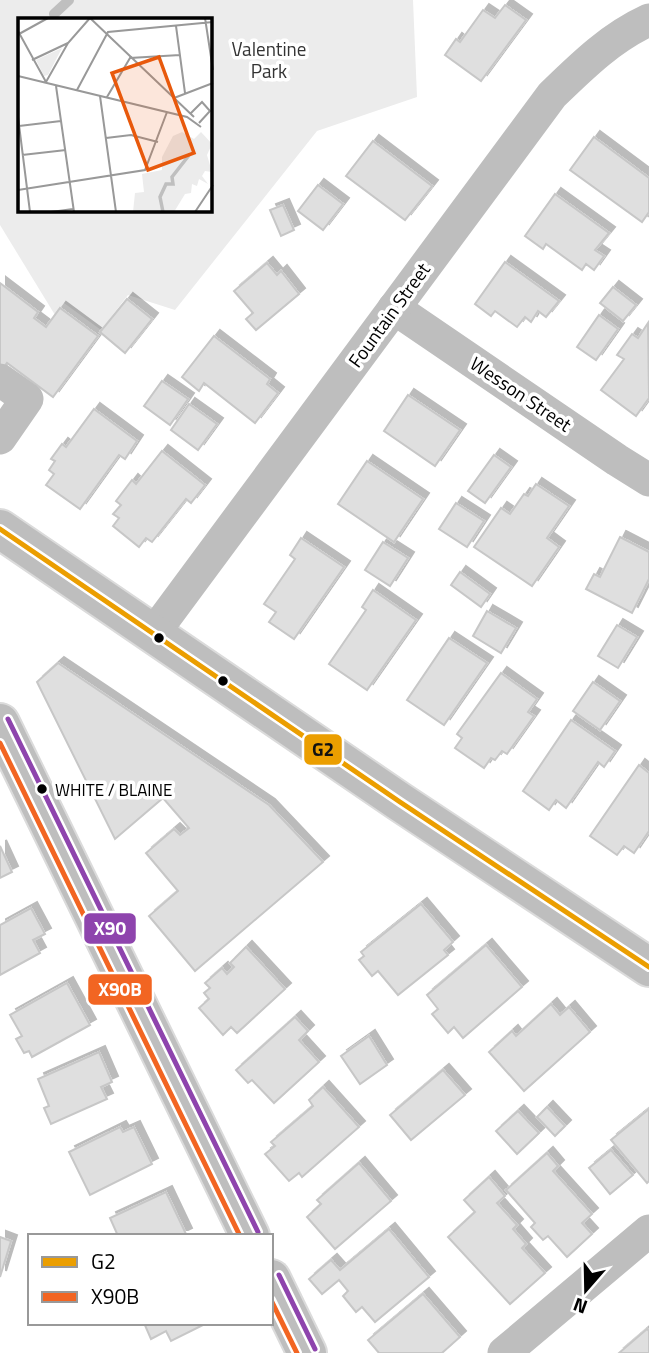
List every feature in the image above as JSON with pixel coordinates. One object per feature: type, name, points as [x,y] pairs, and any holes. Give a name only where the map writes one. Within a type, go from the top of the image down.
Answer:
[{"type":"main road","points":[[4,541],[153,634],[649,967]]},
{"type":"main road","points":[[0,723],[14,778],[249,1234]]},
{"type":"main road","points":[[273,1283],[307,1353]]},
{"type":"street","name":"Fountain Street","points":[[153,634],[552,95],[600,50],[633,27],[649,20]]},
{"type":"street","name":"Wesson Street","points":[[394,308],[649,480]]},
{"type":"street","points":[[0,380],[27,399],[3,426]]},
{"type":"street","points":[[504,1353],[649,1231]]},
{"type":"green space","name":"Valentine Park","points":[[0,0],[413,0],[417,97],[317,131],[175,310],[128,295],[101,330],[64,303],[55,315],[0,225]]},
{"type":"building","points":[[505,5],[526,20],[481,81],[445,55],[456,39],[460,42],[483,10],[495,18]]},
{"type":"building","points":[[594,137],[649,178],[649,212],[642,222],[570,170]]},
{"type":"building","points":[[373,141],[432,186],[405,220],[346,176]]},
{"type":"building","points":[[318,185],[343,204],[323,230],[298,211]]},
{"type":"building","points":[[555,194],[609,233],[595,250],[604,256],[594,270],[586,264],[582,270],[546,244],[543,249],[525,236]]},
{"type":"building","points":[[283,205],[294,230],[281,236],[270,210]]},
{"type":"building","points":[[505,262],[559,301],[546,317],[538,311],[531,322],[525,317],[517,327],[495,311],[491,316],[475,304]]},
{"type":"building","points":[[267,263],[277,275],[281,271],[299,294],[256,330],[246,319],[253,313],[234,291]]},
{"type":"building","points":[[0,283],[38,312],[34,318],[46,327],[60,308],[98,336],[53,397],[7,363],[0,372]]},
{"type":"building","points":[[613,287],[636,305],[623,321],[600,303]]},
{"type":"building","points":[[127,299],[152,319],[125,353],[100,332]]},
{"type":"building","points":[[599,315],[618,329],[596,360],[577,347]]},
{"type":"building","points":[[648,323],[649,398],[636,416],[601,390],[624,359],[617,355],[632,334],[638,338]]},
{"type":"building","points":[[214,336],[270,379],[267,384],[278,393],[255,423],[204,383],[199,391],[182,377]]},
{"type":"building","points":[[162,381],[188,399],[170,425],[144,406]]},
{"type":"building","points":[[408,395],[460,430],[435,466],[384,431]]},
{"type":"building","points":[[189,404],[217,424],[198,450],[171,430]]},
{"type":"building","points":[[94,409],[137,441],[125,459],[119,455],[80,509],[46,485],[54,474],[49,470],[55,461],[51,459],[62,444],[66,447]]},
{"type":"building","points":[[162,451],[205,485],[191,503],[186,499],[152,542],[146,538],[139,547],[113,526],[119,518],[113,514],[121,505],[116,501],[132,480],[136,484]]},
{"type":"building","points":[[494,455],[511,467],[485,503],[468,491]]},
{"type":"building","points":[[367,461],[423,499],[394,542],[338,504]]},
{"type":"building","points":[[536,484],[569,506],[547,538],[559,547],[532,586],[474,547],[501,508],[510,514],[524,494],[528,496]]},
{"type":"building","points":[[456,503],[484,521],[467,547],[439,529]]},
{"type":"building","points":[[620,537],[649,552],[649,579],[632,613],[586,589],[594,574],[600,577]]},
{"type":"building","points":[[301,538],[344,567],[294,639],[269,622],[276,612],[264,604],[295,559],[290,555]]},
{"type":"building","points":[[383,542],[408,558],[390,586],[365,570]]},
{"type":"building","points":[[460,572],[490,594],[481,607],[451,585]]},
{"type":"building","points":[[373,590],[416,620],[367,690],[329,664],[366,610],[362,607]]},
{"type":"building","points":[[487,611],[516,628],[501,653],[473,636]]},
{"type":"building","points":[[617,625],[637,637],[618,668],[598,656]]},
{"type":"building","points":[[449,638],[487,663],[444,725],[407,700]]},
{"type":"building","points":[[58,663],[269,805],[323,862],[195,971],[149,916],[178,891],[146,853],[174,829],[180,835],[189,828],[163,798],[115,839],[37,682]]},
{"type":"building","points":[[501,673],[537,699],[528,712],[534,716],[507,754],[502,751],[495,760],[491,758],[484,768],[455,748],[462,738],[457,734]]},
{"type":"building","points":[[593,682],[620,701],[600,730],[573,711]]},
{"type":"building","points":[[571,720],[615,751],[604,767],[598,762],[566,808],[556,800],[549,810],[523,791]]},
{"type":"building","points":[[639,765],[649,773],[649,831],[634,853],[624,846],[617,855],[590,836]]},
{"type":"building","points":[[0,846],[12,872],[0,878]]},
{"type":"building","points":[[421,904],[453,942],[444,950],[448,955],[398,995],[378,971],[372,976],[359,960],[364,956],[361,952]]},
{"type":"building","points":[[31,908],[45,934],[33,940],[40,953],[0,975],[0,925]]},
{"type":"building","points":[[486,945],[522,987],[463,1038],[454,1027],[448,1033],[432,1014],[438,1009],[427,995]]},
{"type":"building","points":[[246,947],[285,989],[237,1033],[231,1027],[223,1035],[199,1008],[209,999],[204,993],[210,988],[205,983],[222,968],[227,974],[234,967],[230,963]]},
{"type":"building","points":[[67,983],[90,1025],[32,1057],[29,1051],[24,1053],[16,1039],[22,1036],[10,1015]]},
{"type":"building","points":[[551,1004],[560,1015],[569,1007],[590,1032],[524,1091],[489,1052],[512,1031],[516,1036]]},
{"type":"building","points":[[295,1017],[308,1031],[299,1040],[319,1062],[274,1103],[252,1080],[248,1083],[236,1070]]},
{"type":"building","points":[[369,1036],[387,1065],[360,1084],[341,1056]]},
{"type":"building","points":[[99,1052],[112,1082],[101,1087],[107,1099],[51,1124],[44,1108],[49,1106],[38,1079]]},
{"type":"building","points":[[443,1070],[465,1095],[411,1140],[390,1115]]},
{"type":"building","points":[[323,1087],[359,1127],[302,1177],[299,1173],[289,1181],[265,1154],[275,1146],[271,1142],[313,1106],[309,1100]]},
{"type":"building","points":[[547,1107],[565,1126],[555,1136],[537,1117]]},
{"type":"building","points":[[649,1109],[649,1181],[647,1183],[611,1140]]},
{"type":"building","points":[[518,1111],[539,1133],[517,1154],[496,1131]]},
{"type":"building","points":[[120,1127],[123,1132],[134,1127],[152,1164],[90,1195],[69,1152]]},
{"type":"building","points":[[611,1150],[633,1175],[610,1194],[589,1168]]},
{"type":"building","points":[[547,1153],[558,1166],[553,1171],[592,1214],[582,1223],[592,1234],[567,1257],[548,1236],[543,1240],[531,1227],[535,1223],[506,1190]]},
{"type":"building","points":[[359,1163],[391,1201],[335,1249],[307,1217],[321,1204],[317,1200]]},
{"type":"building","points":[[489,1177],[505,1196],[497,1203],[517,1225],[513,1229],[526,1244],[522,1248],[545,1273],[510,1304],[448,1237],[475,1212],[464,1200]]},
{"type":"building","points":[[166,1192],[186,1234],[117,1234],[110,1218]]},
{"type":"building","points":[[389,1229],[429,1277],[375,1322],[362,1307],[356,1312],[343,1296],[348,1291],[339,1280],[322,1294],[309,1279],[331,1260],[340,1270]]},
{"type":"building","points":[[0,1237],[11,1241],[0,1277]]},
{"type":"building","points":[[423,1294],[460,1337],[442,1353],[379,1353],[368,1340]]},
{"type":"building","points":[[145,1325],[203,1325],[171,1341],[166,1331],[151,1339]]},
{"type":"building","points":[[647,1329],[649,1353],[619,1353]]},
{"type":"waterway","points":[[54,14],[69,0]]},
{"type":"transit line","name":"G2","points":[[0,529],[400,802],[649,967]]},
{"type":"transit line","name":"X90","points":[[8,719],[258,1232]]},
{"type":"transit line","name":"X90B","points":[[0,743],[239,1234]]},
{"type":"transit line","name":"X90","points":[[279,1275],[315,1349]]},
{"type":"transit line","name":"X90B","points":[[273,1304],[297,1353]]},
{"type":"place","name":"WHITE / BLAINE","points":[[42,789]]}]
